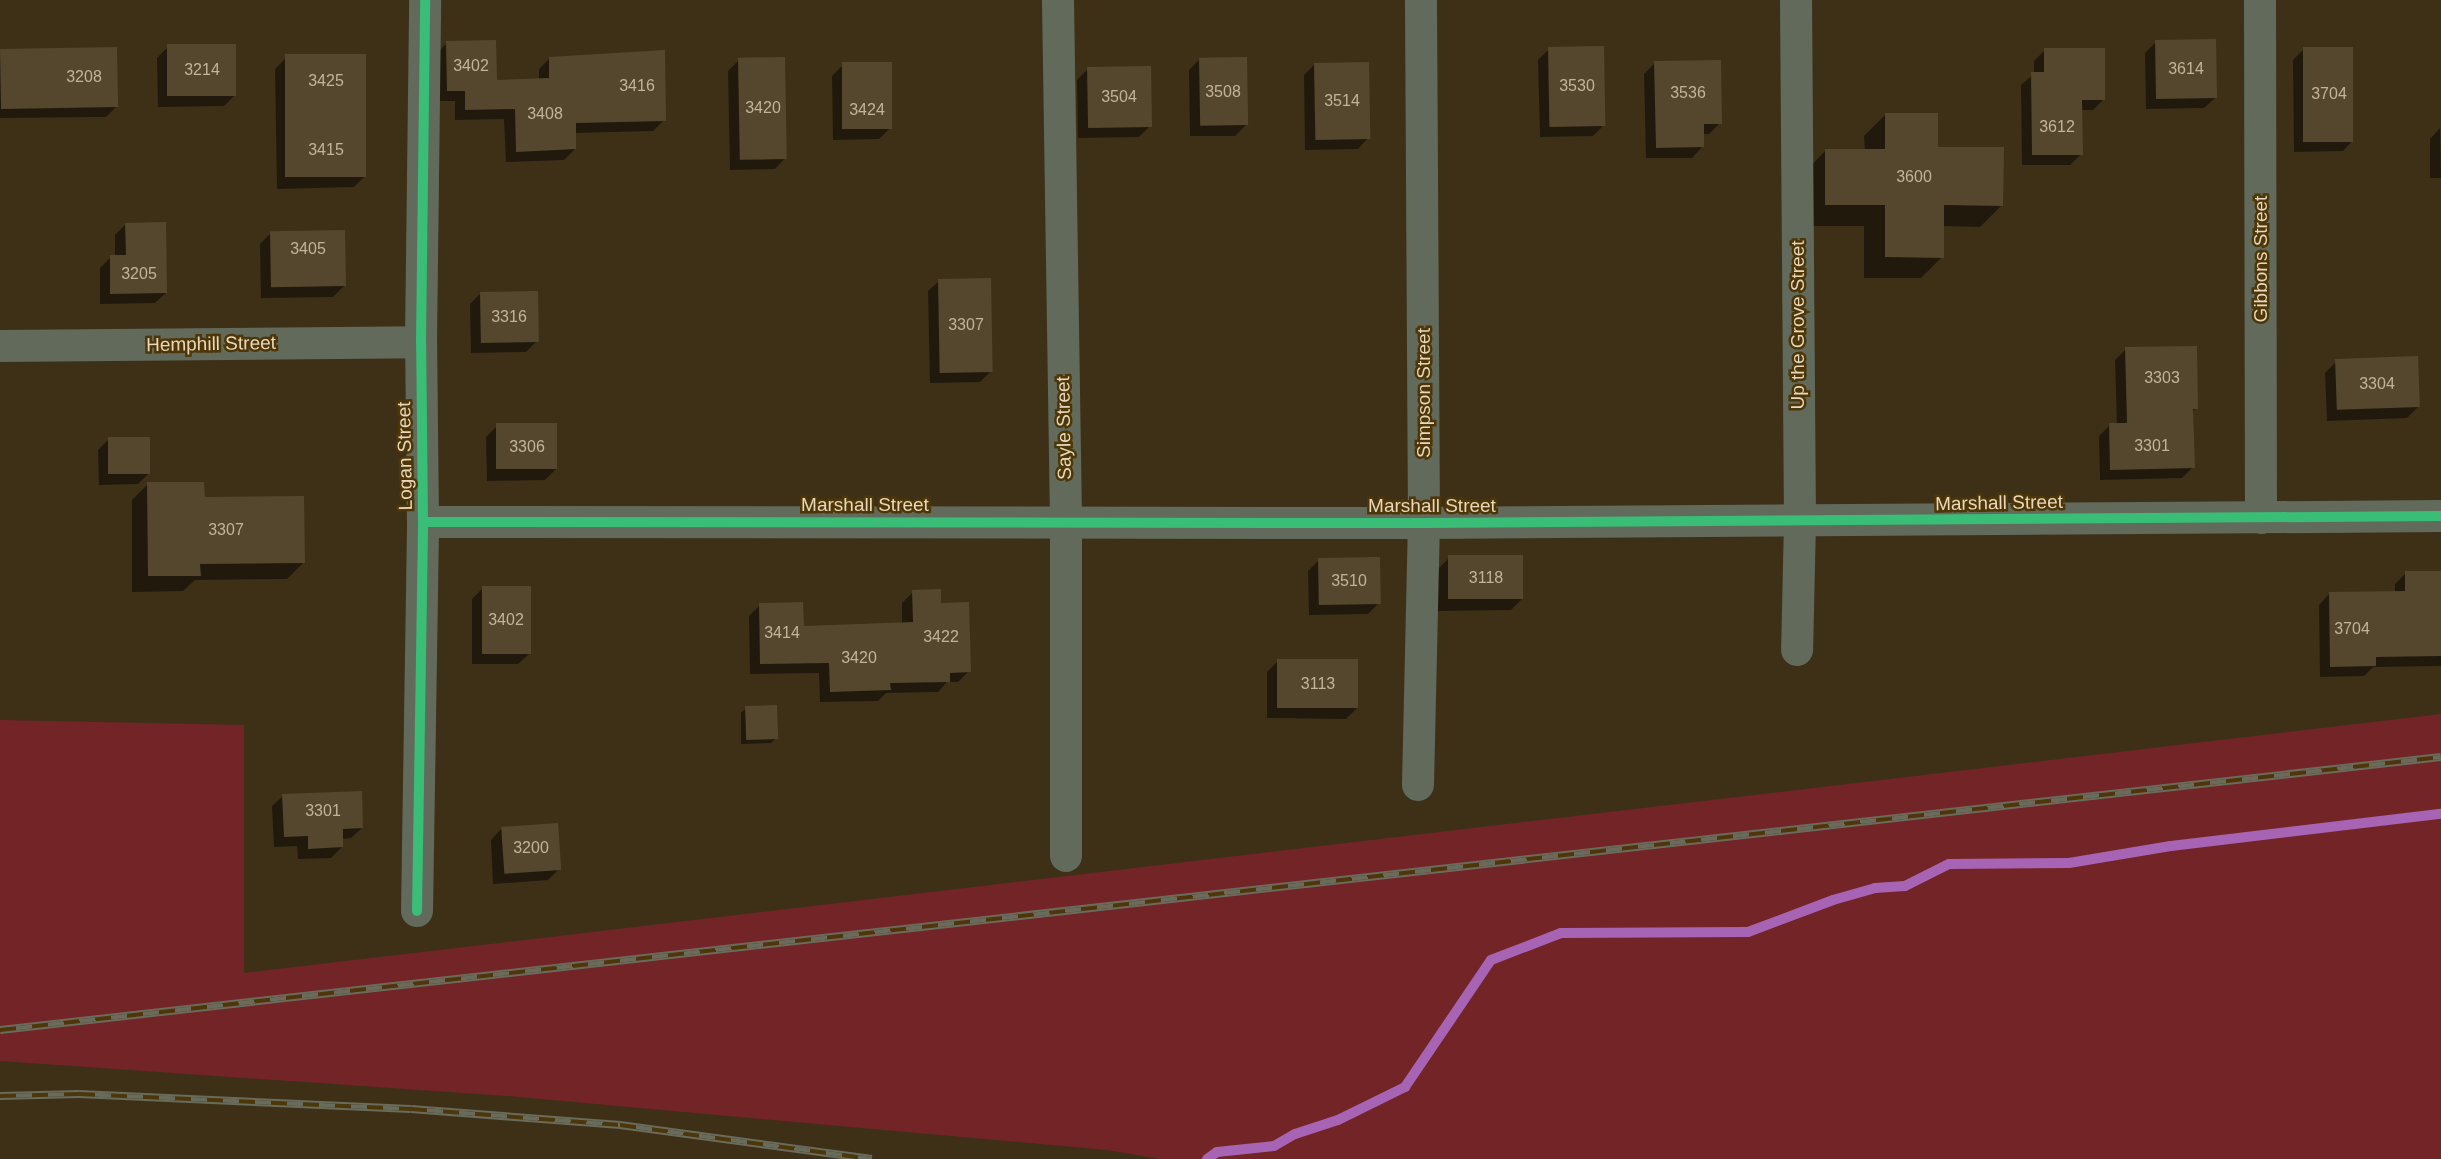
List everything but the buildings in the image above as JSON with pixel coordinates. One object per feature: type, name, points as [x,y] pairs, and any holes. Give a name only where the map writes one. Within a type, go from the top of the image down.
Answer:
[{"type":"street","name":"Logan Street","points":[[417,911],[424,522],[421,342],[425,0]]},
{"type":"street","name":"Sayle Street","points":[[1058,0],[1066,523],[1066,856]]},
{"type":"street","name":"Simpson Street","points":[[1418,785],[1424,523],[1421,0]]},
{"type":"street","name":"Up the Grove Street","points":[[1796,0],[1800,522],[1797,650]]},
{"type":"street","name":"Gibbons Street","points":[[2260,0],[2261,518]]},
{"type":"street","name":"Hemphill Street","points":[[0,346],[421,342]]},
{"type":"street","name":"Marshall Street","points":[[424,522],[1800,522],[2441,516]]},
{"type":"shaded area","points":[[2441,714],[2441,1159],[1160,1159],[1107,1150],[507,1096],[0,1061],[0,720],[244,725],[244,973]]},
{"type":"waterway","points":[[1207,1159],[1217,1152],[1274,1146],[1295,1134],[1338,1120],[1405,1087],[1491,960],[1561,933],[1748,932],[1833,900],[1875,888],[1905,886],[1949,864],[2069,863],[2171,846],[2441,814]]},
{"type":"railway","points":[[0,1030],[2441,757]]},
{"type":"railway","points":[[0,1096],[79,1094],[411,1109],[620,1125],[872,1159]]},
{"type":"cycle path","points":[[417,911],[423,522],[421,342],[425,0]]},
{"type":"cycle path","points":[[423,522],[1424,523],[2441,516]]}]
